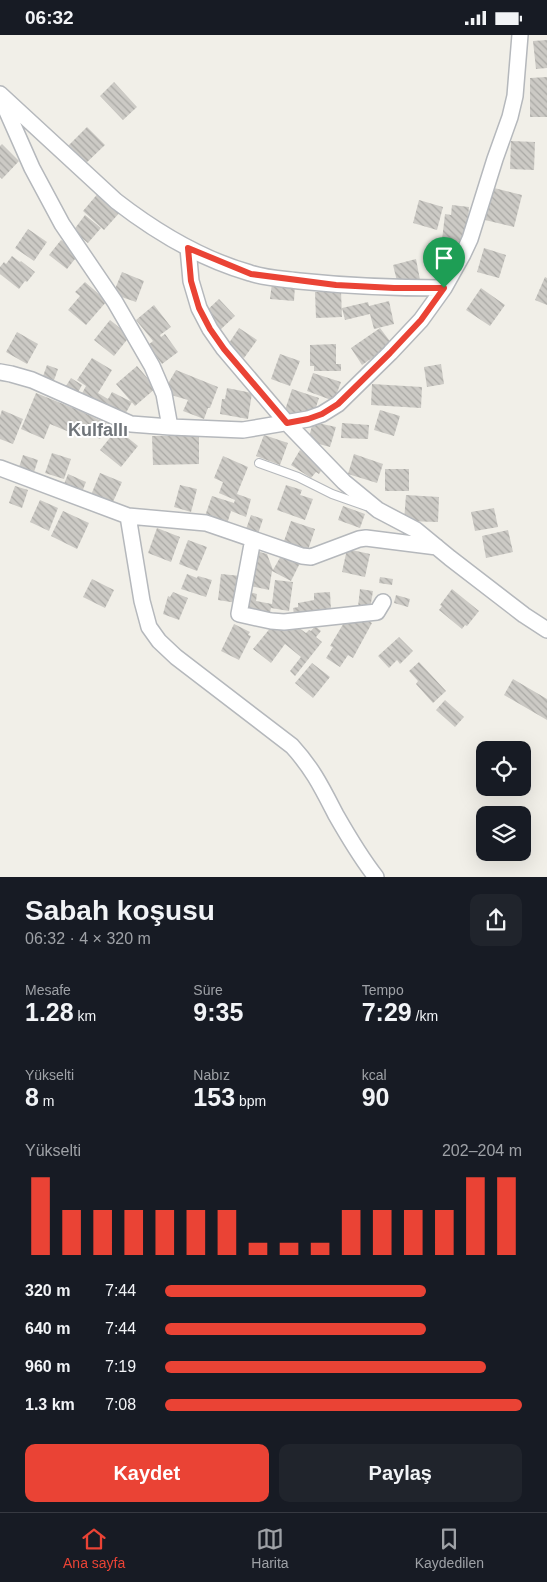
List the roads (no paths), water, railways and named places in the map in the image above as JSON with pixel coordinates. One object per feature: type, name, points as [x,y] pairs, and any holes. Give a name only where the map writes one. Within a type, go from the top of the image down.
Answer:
[{"type":"street","points":[[0,372],[32,380],[131,424],[243,430],[308,419],[322,414],[338,404],[421,320],[444,288],[463,255],[510,117],[515,96],[520,35]]},
{"type":"street","points":[[0,95],[116,201],[155,229],[188,248],[251,274],[336,285],[444,288]]},
{"type":"street","points":[[0,95],[32,168],[62,223],[115,302],[152,366],[164,394],[170,427]]},
{"type":"street","points":[[188,248],[191,281],[199,308],[210,329],[224,349],[287,423],[344,482],[378,510],[416,530],[524,615],[547,630]]},
{"type":"street","points":[[0,468],[128,516],[206,523],[311,557],[366,538],[437,547]]},
{"type":"street","points":[[128,516],[142,601],[154,634],[176,657],[292,746],[307,763],[337,817],[376,877]]},
{"type":"street","points":[[253,539],[239,614],[271,621],[298,621],[377,612],[383,603]]},
{"type":"lane","points":[[259,463],[298,477],[332,495],[378,510]]},
{"type":"district","name":"Kulfallı","points":[[98,430]]}]
